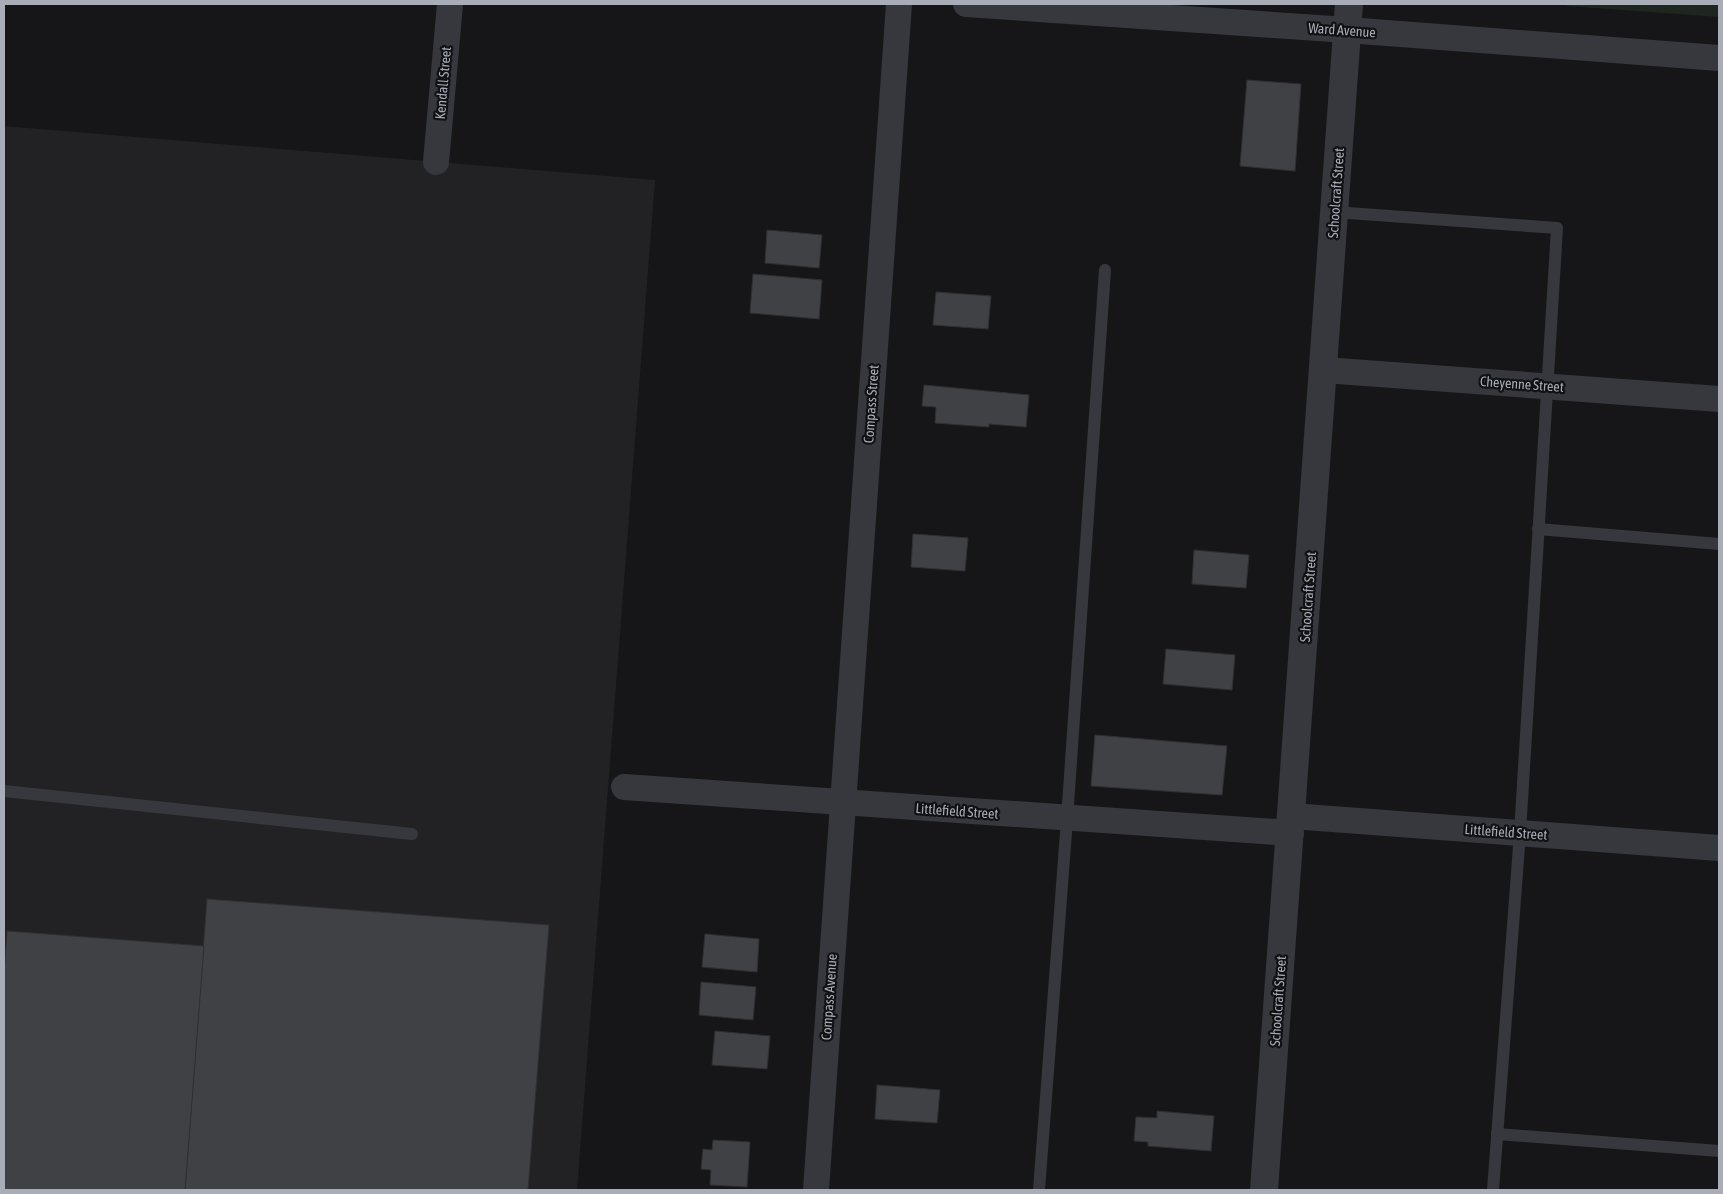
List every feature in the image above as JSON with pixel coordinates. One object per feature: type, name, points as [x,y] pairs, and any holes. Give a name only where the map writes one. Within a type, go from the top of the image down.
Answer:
[{"type":"street","name":"Kendall Street","points":[[436,162],[450,4]]},
{"type":"street","name":"Compass Street","points":[[843,804],[899,4]]},
{"type":"street","name":"Ward Avenue","points":[[966,4],[1348,17],[1719,58]]},
{"type":"street","name":"Schoolcraft Street","points":[[1264,1190],[1348,17]]},
{"type":"street","name":"Cheyenne Street","points":[[1324,370],[1719,400]]},
{"type":"street","name":"Littlefield Street","points":[[624,788],[1067,818],[1520,833],[1719,848]]},
{"type":"street","name":"Compass Avenue","points":[[816,1190],[843,804]]},
{"type":"lane","points":[[1334,212],[1557,228],[1520,833],[1494,1190]]},
{"type":"lane","points":[[1039,1190],[1105,270]]},
{"type":"lane","points":[[1538,529],[1719,544]]},
{"type":"lane","points":[[4,791],[412,834]]},
{"type":"lane","points":[[1497,1134],[1719,1150]]},
{"type":"shaded area","points":[[1567,4],[1719,4],[1719,17],[1567,6]]},
{"type":"shaded area","points":[[4,126],[655,180],[577,1190],[4,1190]]},
{"type":"building","points":[[1247,80],[1301,84],[1295,171],[1240,166]]},
{"type":"building","points":[[767,230],[822,235],[819,268],[765,263]]},
{"type":"building","points":[[753,274],[822,280],[819,319],[750,313]]},
{"type":"building","points":[[936,292],[991,296],[988,329],[933,325]]},
{"type":"building","points":[[924,385],[1029,395],[1026,427],[989,424],[989,427],[935,423],[936,407],[922,406]]},
{"type":"building","points":[[913,534],[968,538],[965,571],[911,567]]},
{"type":"building","points":[[1194,550],[1249,555],[1246,588],[1192,584]]},
{"type":"building","points":[[1166,649],[1235,655],[1232,690],[1163,684]]},
{"type":"building","points":[[1095,735],[1227,746],[1222,795],[1091,786]]},
{"type":"building","points":[[207,899],[549,925],[528,1190],[185,1190]]},
{"type":"building","points":[[7,931],[204,946],[185,1190],[4,1190],[4,975]]},
{"type":"building","points":[[705,934],[759,939],[757,972],[702,967]]},
{"type":"building","points":[[701,982],[756,987],[753,1020],[699,1015]]},
{"type":"building","points":[[715,1031],[770,1036],[767,1069],[712,1065]]},
{"type":"building","points":[[877,1085],[940,1090],[937,1123],[875,1119]]},
{"type":"building","points":[[1157,1111],[1214,1116],[1211,1151],[1148,1146],[1148,1142],[1134,1141],[1136,1117],[1157,1118]]},
{"type":"building","points":[[713,1140],[750,1142],[747,1187],[710,1185],[711,1170],[701,1169],[703,1149],[712,1150]]}]
